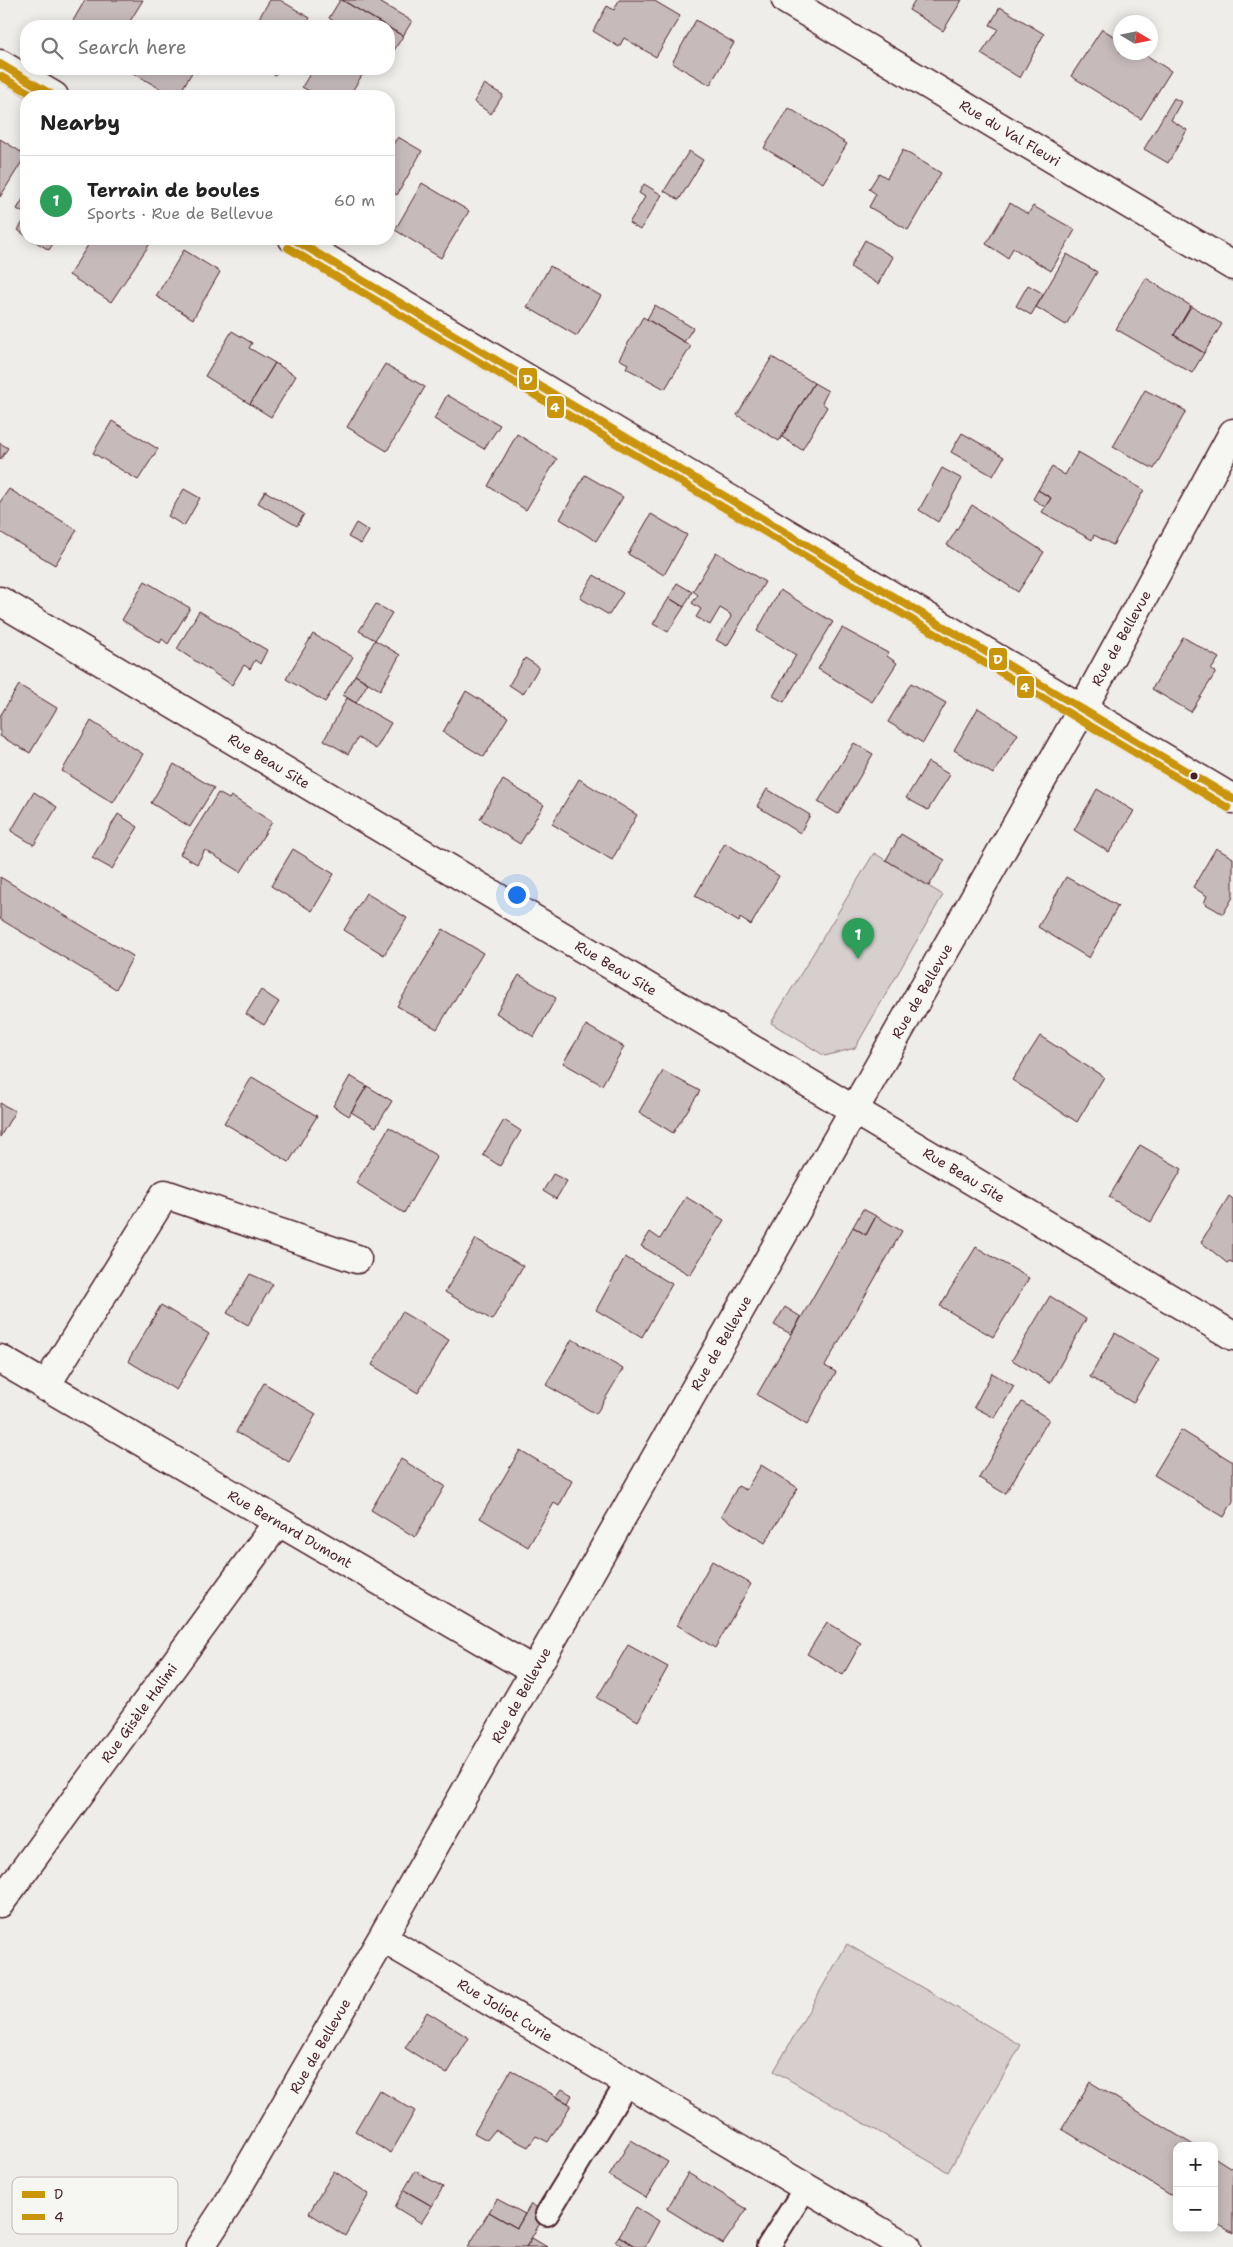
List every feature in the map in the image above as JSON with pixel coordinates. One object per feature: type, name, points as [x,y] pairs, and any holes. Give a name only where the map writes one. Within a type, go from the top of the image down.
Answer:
[{"type":"street","name":"Rue du Val Fleuri","points":[[786,0],[1233,266]]},
{"type":"street","points":[[0,64],[44,90]]},
{"type":"street","points":[[304,245],[1233,799]]},
{"type":"street","name":"Rue de Bellevue","points":[[200,2247],[228,2204],[382,1938],[1083,708],[1233,433]]},
{"type":"street","name":"Rue Beau Site","points":[[0,600],[1233,1336]]},
{"type":"street","points":[[45,1387],[165,1194],[357,1259]]},
{"type":"street","name":"Rue Bernard Dumont","points":[[0,1359],[534,1671]]},
{"type":"street","name":"Rue Gisèle Halimi","points":[[0,1904],[278,1522]]},
{"type":"street","name":"Rue Joliot Curie","points":[[382,1938],[907,2247]]},
{"type":"lane","points":[[547,2214],[627,2082]]},
{"type":"lane","points":[[768,2247],[806,2187]]},
{"type":"shaded area","points":[[874,853],[943,895],[855,1048],[825,1056],[771,1023]]},
{"type":"shaded area","points":[[847,1944],[1021,2045],[948,2172],[774,2071]]},
{"type":"building","points":[[85,0],[143,0],[131,20],[73,20]]},
{"type":"building","points":[[270,0],[280,0],[310,18],[309,20],[258,20]]},
{"type":"building","points":[[340,0],[342,0],[376,20],[332,20],[329,18]]},
{"type":"building","points":[[342,0],[376,0],[412,21],[403,36],[395,31],[395,20],[376,20]]},
{"type":"building","points":[[619,0],[653,0],[680,16],[656,57],[624,38],[619,47],[593,31],[607,6],[614,10]]},
{"type":"building","points":[[915,0],[962,0],[943,31],[909,10]]},
{"type":"building","points":[[1000,7],[1044,34],[1020,78],[981,54],[998,29],[990,25]]},
{"type":"building","points":[[696,20],[734,43],[710,85],[672,63]]},
{"type":"building","points":[[1102,29],[1113,36],[1113,60],[1154,60],[1171,71],[1141,119],[1071,76]]},
{"type":"building","points":[[395,31],[403,36],[395,49]]},
{"type":"building","points":[[136,75],[190,75],[182,90],[163,90]]},
{"type":"building","points":[[309,75],[362,75],[353,90],[307,90],[302,87]]},
{"type":"building","points":[[484,84],[503,95],[491,114],[474,102]]},
{"type":"building","points":[[1174,98],[1181,102],[1171,120],[1187,130],[1168,163],[1144,149]]},
{"type":"building","points":[[789,108],[847,144],[823,183],[764,148]]},
{"type":"building","points":[[398,137],[422,151],[397,195],[395,194],[395,141]]},
{"type":"building","points":[[0,139],[20,151],[20,165],[0,197]]},
{"type":"building","points":[[903,150],[941,173],[908,230],[869,207],[876,194],[869,189],[879,173],[887,178]]},
{"type":"building","points":[[689,151],[703,160],[679,200],[664,191]]},
{"type":"building","points":[[422,183],[469,211],[441,258],[395,230]]},
{"type":"building","points":[[644,184],[662,195],[640,230],[629,223],[645,197],[639,193]]},
{"type":"building","points":[[1010,203],[1028,214],[1033,206],[1075,230],[1051,271],[1013,248],[1008,258],[986,244]]},
{"type":"building","points":[[865,240],[893,257],[878,284],[850,267]]},
{"type":"building","points":[[41,245],[52,245],[49,250]]},
{"type":"building","points":[[88,245],[149,245],[111,302],[69,275]]},
{"type":"building","points":[[184,250],[220,272],[193,319],[156,296]]},
{"type":"building","points":[[1067,254],[1097,272],[1066,325],[1036,307]]},
{"type":"building","points":[[550,266],[601,296],[577,336],[527,307]]},
{"type":"building","points":[[1146,278],[1191,306],[1174,335],[1204,353],[1192,373],[1116,329]]},
{"type":"building","points":[[1028,285],[1044,294],[1031,315],[1016,306]]},
{"type":"building","points":[[655,305],[693,328],[684,342],[647,319]]},
{"type":"building","points":[[1191,306],[1222,324],[1204,353],[1174,335]]},
{"type":"building","points":[[643,317],[691,346],[665,389],[626,368],[628,364],[619,359]]},
{"type":"building","points":[[232,331],[252,343],[249,348],[275,363],[250,404],[205,376]]},
{"type":"building","points":[[772,357],[814,383],[779,441],[737,415]]},
{"type":"building","points":[[275,363],[296,376],[271,417],[250,404]]},
{"type":"building","points":[[385,364],[425,387],[387,451],[347,427]]},
{"type":"building","points":[[814,383],[828,391],[822,403],[827,407],[802,450],[782,437]]},
{"type":"building","points":[[1145,390],[1186,411],[1154,469],[1113,447]]},
{"type":"building","points":[[447,395],[500,425],[484,449],[434,419]]},
{"type":"building","points":[[112,421],[158,449],[138,480],[93,453]]},
{"type":"building","points":[[962,433],[1004,457],[993,476],[951,452]]},
{"type":"building","points":[[517,434],[557,459],[526,510],[488,486]]},
{"type":"building","points":[[0,443],[8,448],[0,460]]},
{"type":"building","points":[[1078,452],[1144,490],[1113,545],[1094,535],[1092,540],[1042,512],[1051,498],[1038,490],[1052,467],[1065,475]]},
{"type":"building","points":[[942,468],[962,479],[938,522],[919,510]]},
{"type":"building","points":[[585,475],[623,497],[596,541],[560,519]]},
{"type":"building","points":[[9,489],[77,530],[55,565],[0,532],[0,502]]},
{"type":"building","points":[[184,489],[200,498],[184,526],[168,516]]},
{"type":"building","points":[[1038,490],[1051,498],[1045,507],[1033,499]]},
{"type":"building","points":[[265,491],[304,514],[297,526],[258,503]]},
{"type":"building","points":[[972,505],[1044,552],[1018,592],[947,545]]},
{"type":"building","points":[[651,514],[687,535],[664,575],[628,554]]},
{"type":"building","points":[[356,523],[369,531],[361,544],[348,537]]},
{"type":"building","points":[[716,552],[765,582],[727,646],[716,640],[731,617],[730,614],[720,608],[710,625],[696,617],[701,609],[692,603],[698,595],[693,591]]},
{"type":"building","points":[[594,575],[623,593],[609,615],[580,598]]},
{"type":"building","points":[[145,581],[190,608],[168,644],[162,639],[160,643],[122,620]]},
{"type":"building","points":[[677,583],[692,592],[684,607],[669,598]]},
{"type":"building","points":[[780,590],[833,622],[784,702],[773,696],[796,655],[757,631]]},
{"type":"building","points":[[669,598],[684,607],[668,632],[653,624]]},
{"type":"building","points":[[376,604],[392,613],[375,640],[359,631]]},
{"type":"building","points":[[199,611],[267,650],[260,664],[255,660],[250,669],[244,665],[232,685],[177,649]]},
{"type":"building","points":[[842,628],[888,653],[887,656],[897,663],[872,702],[818,669]]},
{"type":"building","points":[[313,634],[353,657],[325,702],[286,679]]},
{"type":"building","points":[[1183,637],[1219,658],[1211,670],[1216,672],[1191,712],[1152,689]]},
{"type":"building","points":[[375,640],[400,655],[380,690],[355,675]]},
{"type":"building","points":[[525,658],[539,667],[523,694],[509,685]]},
{"type":"building","points":[[355,675],[368,683],[356,703],[343,695]]},
{"type":"building","points":[[911,683],[946,703],[923,743],[888,722]]},
{"type":"building","points":[[19,685],[57,708],[30,753],[0,736],[0,716]]},
{"type":"building","points":[[466,691],[508,717],[484,757],[443,732]]},
{"type":"building","points":[[347,698],[391,723],[376,749],[358,738],[348,754],[324,740]]},
{"type":"building","points":[[978,708],[1018,734],[993,774],[954,750]]},
{"type":"building","points":[[91,721],[143,754],[113,803],[62,771]]},
{"type":"building","points":[[854,743],[873,754],[838,814],[818,802]]},
{"type":"building","points":[[928,762],[950,775],[928,810],[906,798]]},
{"type":"building","points":[[174,764],[214,788],[190,827],[151,803]]},
{"type":"building","points":[[579,779],[637,815],[612,860],[552,824]]},
{"type":"building","points":[[503,780],[544,805],[520,844],[480,819]]},
{"type":"building","points":[[767,789],[810,815],[800,833],[757,806]]},
{"type":"building","points":[[1097,789],[1134,811],[1109,852],[1074,830]]},
{"type":"building","points":[[34,792],[57,807],[34,845],[11,831]]},
{"type":"building","points":[[218,793],[229,799],[231,796],[272,822],[241,872],[205,850],[197,864],[180,854]]},
{"type":"building","points":[[118,814],[138,827],[112,869],[92,858]]},
{"type":"building","points":[[901,834],[945,860],[929,886],[886,860]]},
{"type":"building","points":[[725,843],[779,876],[751,925],[740,918],[739,922],[695,896]]},
{"type":"building","points":[[1216,848],[1233,858],[1233,897],[1223,914],[1204,903],[1207,896],[1193,887]]},
{"type":"building","points":[[293,849],[334,874],[312,911],[271,886]]},
{"type":"building","points":[[0,877],[133,956],[116,989],[0,919]]},
{"type":"building","points":[[1066,877],[1118,906],[1089,958],[1038,927]]},
{"type":"building","points":[[366,893],[407,918],[384,955],[344,930]]},
{"type":"building","points":[[443,929],[483,953],[437,1029],[397,1006]]},
{"type":"building","points":[[519,975],[556,998],[534,1037],[496,1013]]},
{"type":"building","points":[[261,990],[279,1002],[264,1025],[246,1014]]},
{"type":"building","points":[[586,1025],[624,1047],[602,1085],[563,1063]]},
{"type":"building","points":[[1040,1036],[1104,1077],[1077,1122],[1012,1080]]},
{"type":"building","points":[[663,1071],[700,1091],[673,1133],[639,1112]]},
{"type":"building","points":[[350,1076],[367,1086],[349,1116],[333,1106]]},
{"type":"building","points":[[252,1077],[317,1116],[289,1162],[224,1123]]},
{"type":"building","points":[[367,1086],[392,1101],[376,1127],[351,1112]]},
{"type":"building","points":[[0,1103],[15,1111],[0,1137]]},
{"type":"building","points":[[504,1120],[521,1131],[500,1166],[483,1155]]},
{"type":"building","points":[[389,1127],[437,1156],[404,1213],[356,1183]]},
{"type":"building","points":[[1140,1145],[1182,1169],[1151,1222],[1109,1197]]},
{"type":"building","points":[[553,1174],[567,1181],[556,1199],[543,1191]]},
{"type":"building","points":[[1229,1196],[1233,1199],[1233,1263],[1230,1261],[1227,1263],[1201,1242]]},
{"type":"building","points":[[686,1197],[724,1220],[690,1275],[641,1246],[650,1232],[660,1239]]},
{"type":"building","points":[[863,1209],[876,1216],[866,1235],[853,1227]]},
{"type":"building","points":[[876,1216],[902,1231],[825,1366],[836,1372],[807,1425],[757,1395],[853,1227],[866,1235]]},
{"type":"building","points":[[476,1239],[523,1266],[492,1320],[445,1292]]},
{"type":"building","points":[[976,1247],[1029,1278],[993,1337],[940,1306]]},
{"type":"building","points":[[625,1257],[672,1284],[642,1337],[596,1310]]},
{"type":"building","points":[[250,1274],[273,1284],[248,1325],[227,1313]]},
{"type":"building","points":[[1050,1296],[1086,1319],[1050,1383],[1012,1360]]},
{"type":"building","points":[[161,1305],[209,1334],[176,1390],[128,1361]]},
{"type":"building","points":[[785,1307],[801,1317],[791,1334],[774,1325]]},
{"type":"building","points":[[402,1312],[449,1340],[418,1393],[372,1365]]},
{"type":"building","points":[[1115,1333],[1159,1359],[1133,1403],[1090,1377]]},
{"type":"building","points":[[572,1339],[623,1369],[596,1414],[546,1385]]},
{"type":"building","points":[[992,1373],[1014,1386],[995,1418],[974,1407]]},
{"type":"building","points":[[264,1383],[316,1414],[289,1462],[236,1432]]},
{"type":"building","points":[[1022,1402],[1049,1419],[1006,1493],[979,1478]]},
{"type":"building","points":[[1181,1430],[1233,1462],[1233,1501],[1224,1517],[1154,1475]]},
{"type":"building","points":[[520,1450],[572,1481],[559,1506],[554,1503],[528,1547],[480,1518]]},
{"type":"building","points":[[401,1459],[445,1486],[415,1537],[371,1510]]},
{"type":"building","points":[[761,1465],[798,1488],[765,1543],[721,1516],[738,1486],[746,1490]]},
{"type":"building","points":[[712,1561],[751,1584],[715,1648],[677,1625]]},
{"type":"building","points":[[827,1622],[861,1643],[843,1675],[807,1654]]},
{"type":"building","points":[[628,1645],[668,1667],[638,1721],[597,1698]]},
{"type":"building","points":[[427,2012],[469,2038],[447,2074],[405,2048]]},
{"type":"building","points":[[511,2070],[571,2105],[548,2142],[536,2136],[528,2147],[495,2130],[487,2140],[474,2133]]},
{"type":"building","points":[[1090,2082],[1188,2142],[1173,2142],[1173,2197],[1062,2129]]},
{"type":"building","points":[[562,2089],[572,2095],[568,2103],[556,2097]]},
{"type":"building","points":[[379,2090],[415,2111],[391,2153],[355,2131]]},
{"type":"building","points":[[631,2140],[668,2162],[646,2198],[609,2176]]},
{"type":"building","points":[[1218,2160],[1233,2169],[1233,2233],[1218,2224]]},
{"type":"building","points":[[334,2171],[369,2194],[345,2236],[309,2213]]},
{"type":"building","points":[[415,2171],[443,2187],[432,2206],[404,2190]]},
{"type":"building","points":[[688,2173],[747,2209],[723,2244],[667,2209]]},
{"type":"building","points":[[404,2190],[432,2206],[421,2223],[395,2207]]},
{"type":"building","points":[[497,2199],[525,2214],[517,2228],[489,2212]]},
{"type":"building","points":[[531,2204],[546,2213],[526,2247],[468,2247],[489,2212],[517,2228]]},
{"type":"building","points":[[636,2207],[659,2221],[645,2247],[636,2247],[619,2236]]},
{"type":"building","points":[[619,2236],[636,2247],[624,2247],[615,2241]]},
{"type":"building","points":[[532,2238],[547,2247],[526,2247]]},
{"type":"transit line","name":"D","points":[[0,64],[44,90]]},
{"type":"transit line","name":"4","points":[[0,76],[24,90]]},
{"type":"transit line","name":"D","points":[[303,245],[1233,799]]},
{"type":"transit line","name":"4","points":[[288,248],[1228,808]]},
{"type":"place","name":"Terrain de boules","points":[[858,959]]}]
